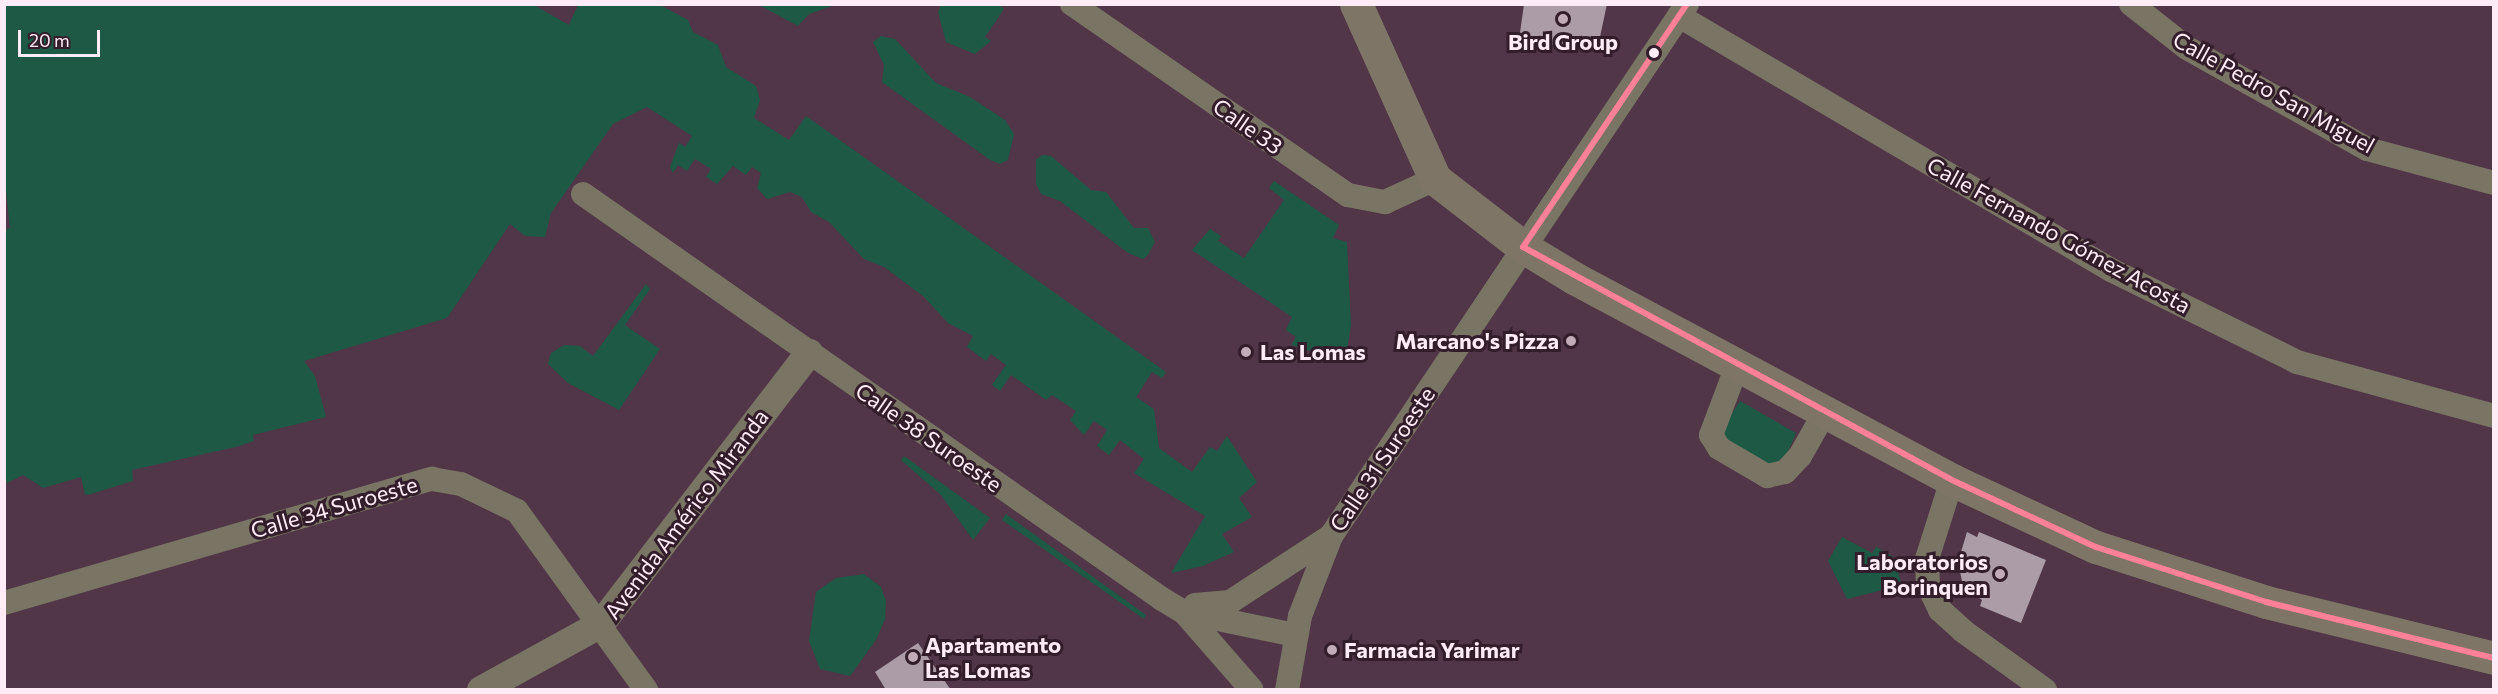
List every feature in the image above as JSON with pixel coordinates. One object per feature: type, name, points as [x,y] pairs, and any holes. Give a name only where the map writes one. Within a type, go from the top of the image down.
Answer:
[{"type":"main road","points":[[1356,4],[1435,179],[1523,247],[1737,366],[1952,480],[2096,547],[2191,581],[2493,658]]},
{"type":"street","name":"Calle 33","points":[[1072,4],[1348,195],[1385,202],[1435,179]]},
{"type":"street","name":"Calle Pedro San Miguel","points":[[2131,4],[2187,48],[2367,149],[2493,183]]},
{"type":"street","name":"Calle 31 Suroeste","points":[[1287,690],[1295,635],[1331,536],[1683,10]]},
{"type":"street","name":"Calle Fernando Gómez Acosta","points":[[1683,10],[2111,270],[2297,362],[2493,416]]},
{"type":"street","name":"Calle 38 Suroeste","points":[[583,194],[1162,599],[1185,612],[1295,635]]},
{"type":"street","name":"Avenida Américo Miranda","points":[[481,690],[602,624],[809,353]]},
{"type":"street","points":[[1737,366],[1711,435],[1719,448],[1767,476],[1785,472],[1800,456],[1825,412]]},
{"type":"street","name":"Calle 34 Suroeste","points":[[4,603],[432,479],[461,484],[517,511],[602,624],[646,690]]},
{"type":"street","points":[[1952,480],[1927,560],[1928,585],[1940,610],[1963,631],[2045,690]]},
{"type":"street","points":[[1162,599],[1208,607],[1230,602],[1331,536]]},
{"type":"street","points":[[1185,612],[1252,690]]},
{"type":"green space","points":[[5,4],[532,4],[569,25],[578,5],[660,5],[688,20],[693,32],[718,45],[726,67],[756,86],[760,100],[754,118],[789,140],[806,116],[1166,372],[1162,378],[1152,372],[1136,397],[1154,409],[1159,448],[1192,472],[1210,447],[1217,451],[1227,436],[1257,482],[1239,498],[1252,517],[1222,534],[1234,552],[1203,566],[1171,573],[1205,516],[1134,473],[1144,459],[1120,440],[1109,455],[1097,446],[1107,430],[1094,421],[1084,435],[1070,420],[1076,411],[1052,395],[1046,400],[1011,375],[1000,391],[992,385],[1006,365],[991,354],[986,361],[967,347],[973,336],[948,323],[923,296],[884,267],[864,259],[829,222],[811,212],[802,197],[790,192],[767,199],[757,188],[761,173],[752,167],[746,175],[733,166],[717,184],[706,177],[711,169],[695,159],[687,171],[678,165],[673,173],[670,167],[679,143],[685,147],[692,136],[647,107],[613,124],[551,213],[545,237],[525,236],[510,224],[447,318],[304,361],[315,376],[326,417],[253,435],[254,441],[236,447],[132,470],[133,481],[91,494],[85,495],[81,477],[43,488],[23,475],[5,484],[4,230],[10,228],[4,172]]},
{"type":"green space","points":[[759,5],[835,5],[809,14],[798,26]]},
{"type":"green space","points":[[941,5],[999,5],[1004,9],[985,37],[991,41],[975,54],[946,42],[938,12]]},
{"type":"green space","points":[[881,36],[895,39],[936,83],[970,97],[1005,120],[1014,134],[1008,160],[1000,164],[990,160],[882,82],[884,65],[873,42]]},
{"type":"green space","points":[[1043,155],[1051,156],[1091,190],[1106,192],[1134,228],[1148,228],[1155,242],[1148,255],[1143,259],[1128,253],[1060,201],[1041,194],[1036,184],[1036,159]]},
{"type":"green space","points":[[1274,181],[1339,225],[1333,238],[1347,242],[1351,325],[1345,362],[1291,345],[1296,337],[1286,330],[1292,317],[1192,250],[1210,229],[1221,236],[1218,241],[1244,258],[1284,200],[1269,188]]},
{"type":"green space","points":[[646,284],[650,289],[625,325],[660,349],[619,410],[568,383],[548,364],[551,353],[564,345],[580,346],[593,356]]},
{"type":"green space","points":[[1740,401],[1796,433],[1785,459],[1771,466],[1724,440],[1722,428]]},
{"type":"green space","points":[[904,456],[990,518],[973,540],[941,495],[901,460]]},
{"type":"green space","points":[[1006,514],[1146,615],[1144,619],[1002,520]]},
{"type":"green space","points":[[1842,537],[1872,553],[1876,547],[1894,557],[1878,555],[1876,566],[1897,569],[1902,585],[1847,599],[1828,561]]},
{"type":"green space","points":[[864,574],[881,587],[886,601],[885,619],[876,640],[850,676],[820,669],[809,641],[816,592],[836,578]]},
{"type":"building","name":"Bird Group","points":[[1524,4],[1607,4],[1597,51],[1519,40]]},
{"type":"building","name":"Laboratorios Borinquen","points":[[1967,532],[1977,537],[1979,532],[2046,560],[2021,623],[1980,606],[1982,600],[1963,586],[1958,562]]},
{"type":"building","name":"Apartamento Las Lomas","points":[[918,643],[951,690],[886,690],[875,672]]},
{"type":"transit line","points":[[1523,247],[1687,4]]},
{"type":"transit line","points":[[1523,247],[1952,480],[2096,547],[2266,602],[2494,658]]},
{"type":"place","name":"Bird Group","points":[[1563,19]]},
{"type":"place","name":"Marcano's Pizza","points":[[1571,341]]},
{"type":"place","name":"Las Lomas","points":[[1246,352]]},
{"type":"place","name":"Laboratorios Borinquen","points":[[2000,574]]},
{"type":"place","name":"Farmacia Yarimar","points":[[1332,650]]},
{"type":"place","name":"Apartamento Las Lomas","points":[[913,657]]}]
